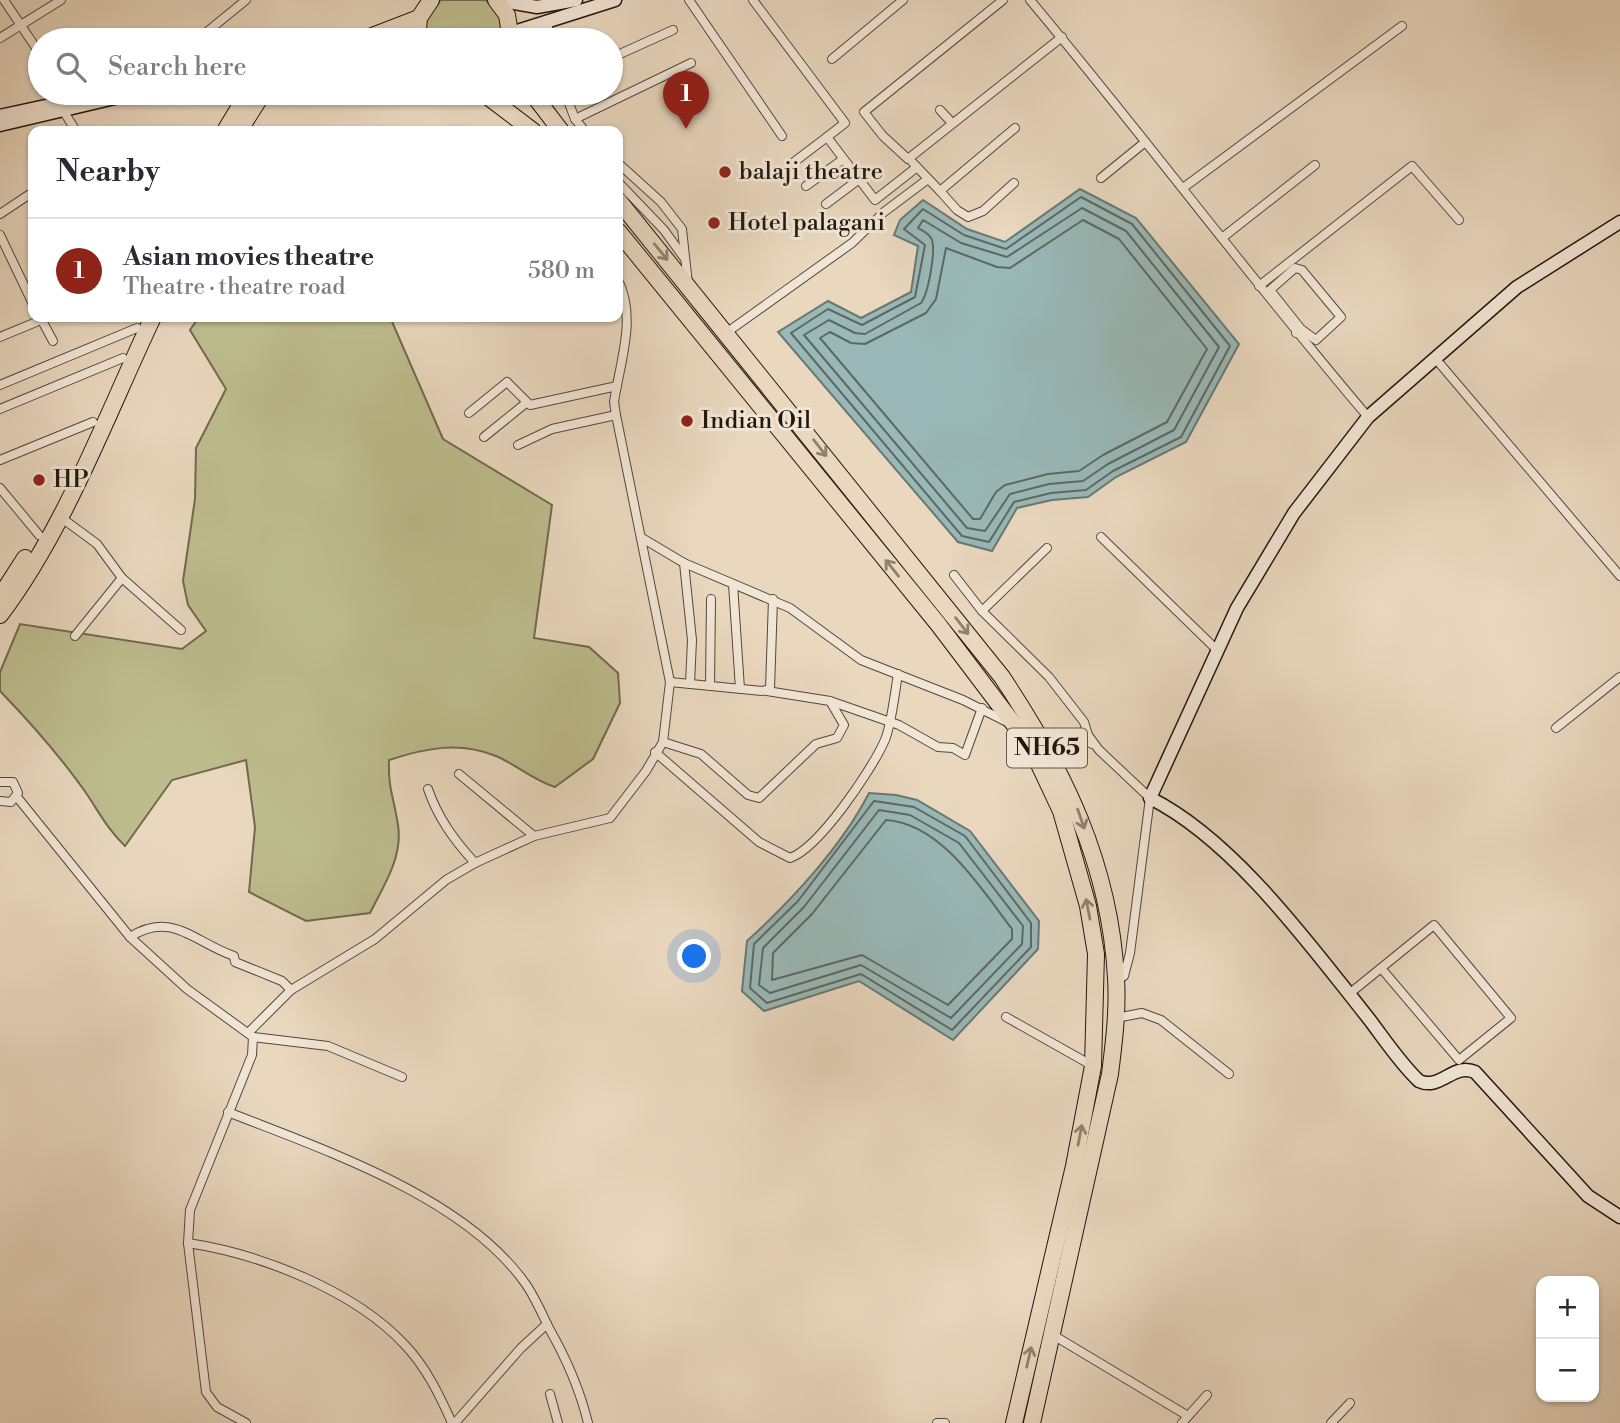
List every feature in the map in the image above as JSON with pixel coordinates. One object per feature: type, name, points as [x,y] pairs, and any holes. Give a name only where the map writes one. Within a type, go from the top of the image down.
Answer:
[{"type":"highway","points":[[497,0],[507,15],[509,28]]},
{"type":"highway","points":[[384,28],[422,8]]},
{"type":"highway","points":[[419,28],[422,8]]},
{"type":"highway","points":[[228,126],[241,105]]},
{"type":"highway","points":[[242,126],[255,105]]},
{"type":"highway","points":[[499,105],[526,126]]},
{"type":"highway","points":[[542,105],[557,126]]},
{"type":"highway","name":"NH65","points":[[623,206],[1002,677],[1052,755],[1074,800],[1095,861],[1106,902],[1116,980],[1116,1018],[1110,1074],[1032,1423]]},
{"type":"highway","name":"NH65","points":[[623,236],[938,624],[1016,727],[1036,758],[1061,811],[1088,906],[1096,954],[1093,1066],[1074,1166],[1014,1423]]},
{"type":"highway","points":[[0,597],[18,580],[59,516],[151,322]]},
{"type":"highway","points":[[0,615],[139,323]]},
{"type":"street","points":[[4,0],[28,34]]},
{"type":"street","points":[[0,38],[61,0]]},
{"type":"street","points":[[212,28],[246,0]]},
{"type":"street","points":[[497,0],[552,6],[576,0]]},
{"type":"street","points":[[534,28],[615,0]]},
{"type":"street","points":[[689,0],[782,136]]},
{"type":"street","points":[[753,0],[845,123],[794,162]]},
{"type":"street","points":[[832,59],[903,0]]},
{"type":"street","points":[[1003,0],[864,112],[883,136],[917,167],[957,210],[968,217],[983,211],[1014,183]]},
{"type":"street","points":[[1030,0],[1259,286],[1269,294],[1368,417]]},
{"type":"street","points":[[547,23],[548,28]]},
{"type":"street","points":[[1183,188],[1402,26]]},
{"type":"street","points":[[623,53],[673,30]]},
{"type":"street","points":[[908,159],[1062,37]]},
{"type":"street","points":[[623,96],[691,63]]},
{"type":"street","points":[[0,116],[62,105]]},
{"type":"street","points":[[0,125],[65,105]]},
{"type":"street","points":[[68,105],[75,126]]},
{"type":"street","points":[[569,105],[580,126]]},
{"type":"street","points":[[575,120],[606,105]]},
{"type":"street","points":[[940,110],[952,123]]},
{"type":"street","points":[[940,191],[1015,128]]},
{"type":"street","points":[[827,137],[874,200],[917,167]]},
{"type":"street","points":[[1101,178],[1144,143]]},
{"type":"street","points":[[806,186],[842,160]]},
{"type":"street","points":[[1222,238],[1315,165]]},
{"type":"street","points":[[1269,294],[1275,279],[1412,166],[1459,220]]},
{"type":"street","points":[[623,168],[661,202],[682,229],[688,285]]},
{"type":"street","points":[[726,333],[852,243],[884,212],[928,179]]},
{"type":"street","points":[[826,204],[858,180]]},
{"type":"street","points":[[623,187],[664,230],[687,261]]},
{"type":"street","points":[[0,214],[28,195]]},
{"type":"street","points":[[1116,980],[1124,976],[1130,953],[1150,798],[1237,608],[1294,513],[1368,417],[1517,287],[1620,222]]},
{"type":"street","points":[[0,235],[28,294]]},
{"type":"street","points":[[1259,286],[1299,268],[1341,314],[1340,319],[1316,340],[1299,331]]},
{"type":"street","points":[[246,1423],[217,1407],[206,1392],[188,1243],[190,1210],[253,1055],[252,1034],[291,990],[375,939],[446,880],[475,863],[534,836],[610,818],[646,771],[663,741],[670,682],[616,415],[617,386],[627,318],[623,290]]},
{"type":"street","points":[[0,337],[32,322]]},
{"type":"street","points":[[42,322],[53,341]]},
{"type":"street","points":[[0,385],[139,323]]},
{"type":"street","points":[[0,409],[123,358]]},
{"type":"street","points":[[1435,358],[1620,576]]},
{"type":"street","points":[[469,412],[507,382],[526,403],[539,405],[617,386]]},
{"type":"street","points":[[484,437],[526,403]]},
{"type":"street","points":[[518,445],[552,429],[616,415]]},
{"type":"street","points":[[0,460],[93,422]]},
{"type":"street","points":[[0,488],[39,535]]},
{"type":"street","points":[[59,516],[97,544],[122,578],[181,630]]},
{"type":"street","points":[[1101,537],[1217,650]]},
{"type":"street","points":[[642,538],[684,563],[773,599],[803,616],[831,641],[861,660],[982,708],[1016,727]]},
{"type":"street","points":[[982,611],[1047,548]]},
{"type":"street","points":[[684,563],[692,640],[690,684]]},
{"type":"street","points":[[954,575],[982,611],[1049,677],[1084,722],[1088,735],[1100,750],[1150,798],[1177,812],[1207,834],[1296,928],[1419,1081],[1434,1083],[1461,1070],[1475,1072],[1588,1196],[1620,1217]]},
{"type":"street","points":[[75,636],[122,578]]},
{"type":"street","points":[[733,584],[740,689]]},
{"type":"street","points":[[710,686],[711,599]]},
{"type":"street","points":[[767,691],[772,684],[773,599]]},
{"type":"street","points":[[655,752],[759,842],[790,858],[807,849],[826,829],[885,741],[898,674]]},
{"type":"street","points":[[1556,728],[1620,677]]},
{"type":"street","points":[[670,682],[767,691],[830,701],[888,722],[938,747],[953,748],[965,755],[982,708]]},
{"type":"street","points":[[663,741],[701,754],[748,795],[759,797],[816,744],[837,738],[844,725],[830,701]]},
{"type":"street","points":[[1052,755],[1060,740],[1074,734],[1100,750]]},
{"type":"street","points":[[458,774],[534,836]]},
{"type":"street","points":[[2,778],[16,785],[17,797],[130,937],[187,989],[252,1034],[328,1046],[402,1077]]},
{"type":"street","points":[[428,789],[436,811],[453,838],[475,863]]},
{"type":"street","points":[[0,802],[11,802],[17,797]]},
{"type":"street","points":[[130,937],[144,928],[160,924],[208,941],[220,951],[234,956],[235,962],[282,981],[291,990]]},
{"type":"street","points":[[1349,994],[1381,968],[1434,925],[1511,1018],[1459,1060],[1381,968]]},
{"type":"street","points":[[1116,1018],[1142,1013],[1161,1020],[1229,1074]]},
{"type":"street","points":[[1006,1017],[1093,1066]]},
{"type":"street","points":[[228,1112],[347,1159],[422,1196],[502,1258],[525,1283],[570,1366],[588,1423]]},
{"type":"street","points":[[188,1243],[221,1248],[264,1262],[334,1293],[374,1319],[413,1356],[430,1378],[454,1423],[520,1348],[547,1324]]},
{"type":"street","points":[[1053,1335],[1185,1419],[1207,1395]]},
{"type":"street","points":[[550,1394],[558,1423]]},
{"type":"street","points":[[1331,1423],[1350,1403]]},
{"type":"street","points":[[937,1423],[945,1423]]},
{"type":"shaded area","points":[[441,0],[486,0],[502,18],[503,28],[424,28],[425,20]]},
{"type":"shaded area","points":[[196,322],[392,322],[443,439],[552,505],[534,638],[589,647],[618,673],[620,703],[593,759],[555,787],[482,751],[442,748],[389,760],[390,786],[398,825],[398,848],[391,870],[370,913],[306,921],[249,892],[255,827],[246,760],[172,780],[125,846],[54,751],[0,691],[0,672],[20,624],[182,649],[206,631],[188,605],[183,581],[195,499],[196,448],[226,389],[190,330]]},
{"type":"water","points":[[1080,189],[1136,218],[1239,344],[1186,442],[1116,477],[1088,497],[1052,500],[1017,508],[992,551],[958,542],[778,332],[828,301],[861,318],[911,292],[918,246],[894,235],[900,220],[923,200],[967,229],[1005,242]]},
{"type":"water","points":[[869,793],[917,800],[970,831],[1039,921],[1038,949],[953,1040],[859,981],[764,1011],[742,991],[747,941],[830,853]]},
{"type":"place","name":"Asian movies theatre","points":[[686,129]]},
{"type":"place","name":"balaji theatre","points":[[725,172]]},
{"type":"place","name":"Hotel palagani","points":[[714,223]]},
{"type":"place","name":"Indian Oil","points":[[687,421]]},
{"type":"place","name":"HP","points":[[39,480]]}]
